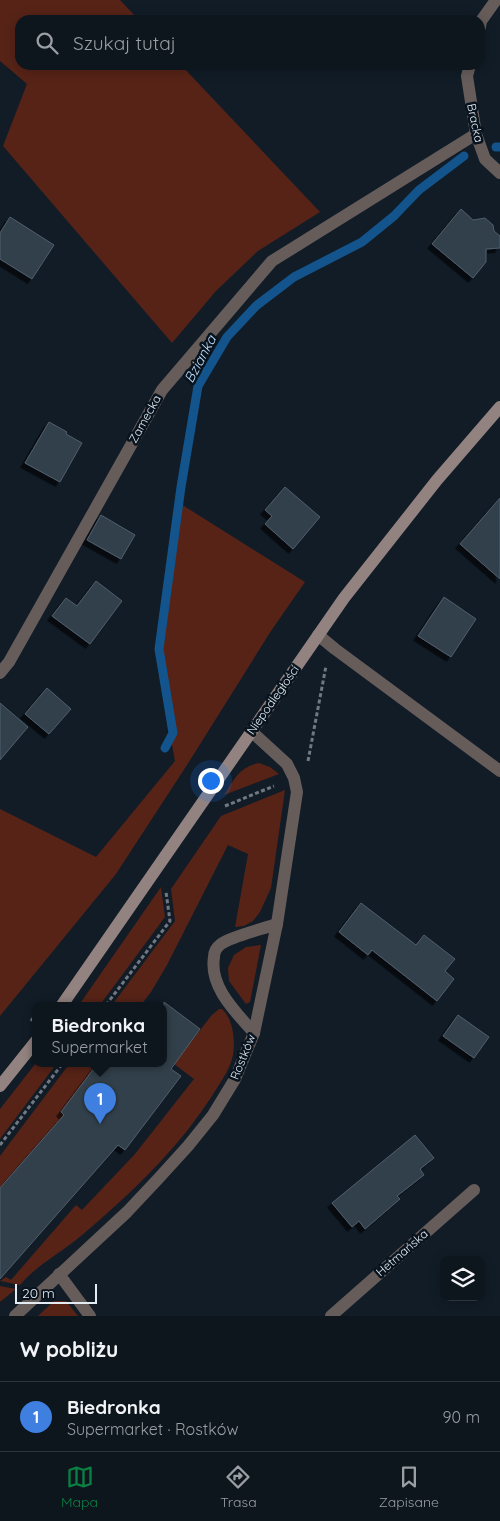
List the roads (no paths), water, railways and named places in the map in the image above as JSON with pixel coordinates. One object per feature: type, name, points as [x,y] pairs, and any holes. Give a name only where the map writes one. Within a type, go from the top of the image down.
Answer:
[{"type":"street","points":[[485,17],[496,0]]},
{"type":"street","name":"Bracka","points":[[469,70],[467,76],[476,134],[485,159],[500,174]]},
{"type":"street","name":"Zamecka","points":[[0,673],[9,662],[162,390],[272,261],[476,134]]},
{"type":"street","name":"Niepodległości","points":[[64,1002],[344,598],[437,480],[500,407]]},
{"type":"street","points":[[318,635],[500,771]]},
{"type":"street","name":"Rostków","points":[[15,1316],[127,1212],[193,1140],[213,1115],[235,1079],[254,1034],[277,924],[297,792],[294,778],[287,764],[252,732]]},
{"type":"street","points":[[254,1034],[230,1005],[217,985],[212,966],[214,952],[221,944],[277,924]]},
{"type":"street","points":[[0,1086],[32,1046]]},
{"type":"street","name":"Hetmańska","points":[[331,1316],[474,1190]]},
{"type":"street","points":[[59,1274],[90,1316]]},
{"type":"waterway","name":"Bzianka","points":[[165,748],[173,733],[159,649],[181,487],[198,386],[227,337],[256,306],[294,277],[362,242],[394,216],[419,190],[464,156]]},
{"type":"place","name":"Biedronka","points":[[100,1124]]}]
